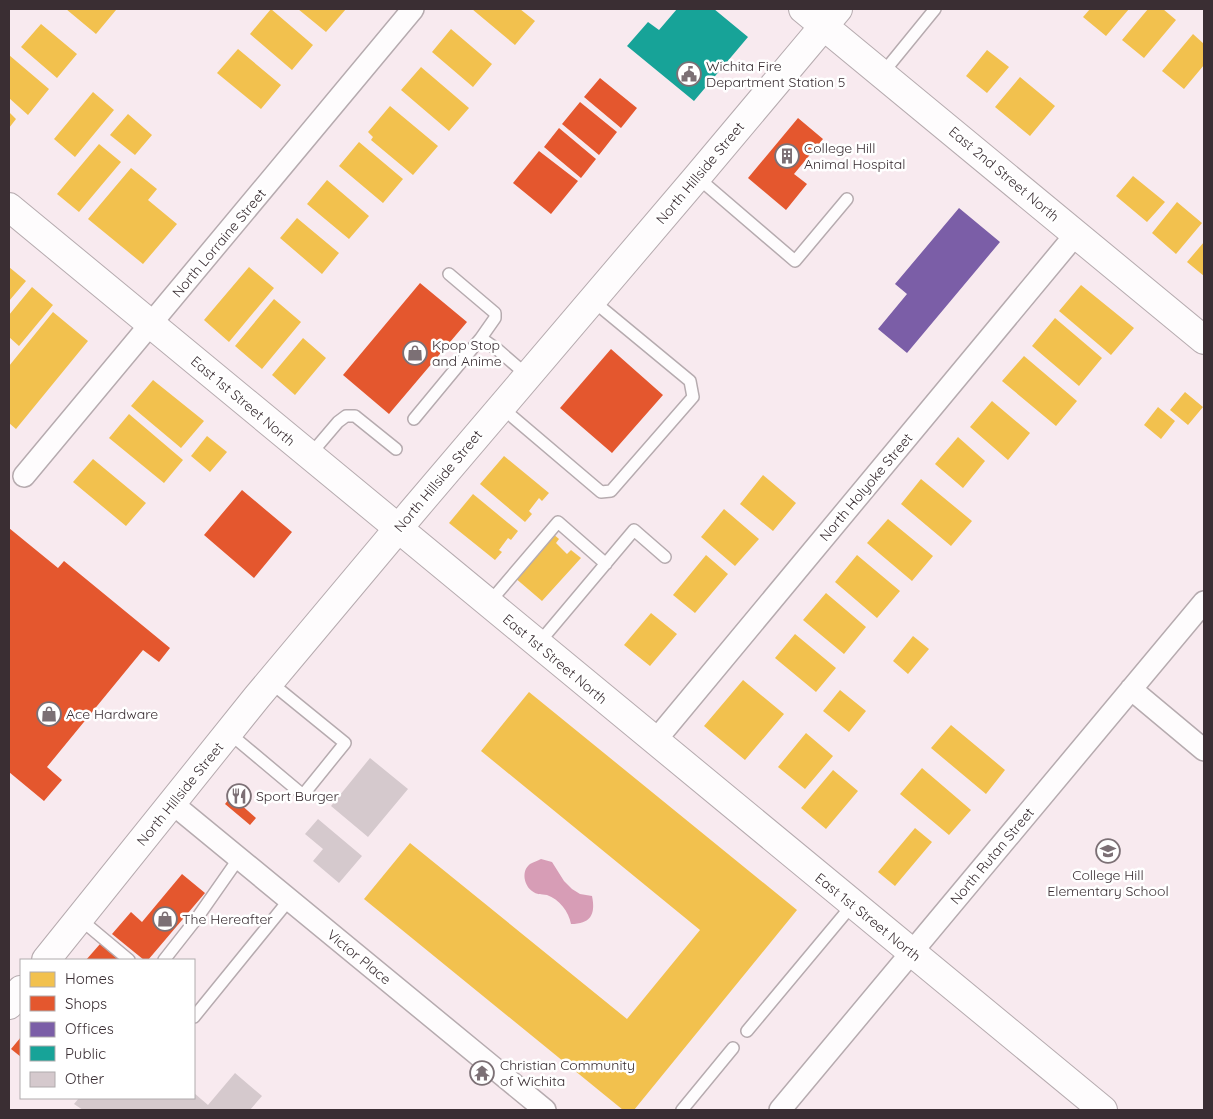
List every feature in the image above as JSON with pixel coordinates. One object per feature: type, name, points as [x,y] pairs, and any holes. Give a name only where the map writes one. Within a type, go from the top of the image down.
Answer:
[{"type":"street","name":"North Lorraine Street","points":[[24,476],[412,9]]},
{"type":"street","name":"East 2nd Street North","points":[[822,14],[882,74],[1204,340]]},
{"type":"street","name":"North Hillside Street","points":[[47,959],[270,682],[697,177],[822,14]]},
{"type":"street","name":"East 1st Street North","points":[[9,207],[1102,1110]]},
{"type":"street","name":"North Holyoke Street","points":[[655,741],[1076,234]]},
{"type":"street","name":"North Rutan Street","points":[[780,1110],[1204,602]]},
{"type":"street","points":[[1131,690],[1204,750]]},
{"type":"street","name":"Victor Place","points":[[172,804],[545,1110]]},
{"type":"street","points":[[9,1005],[20,991]]},
{"type":"lane","points":[[882,74],[934,9]]},
{"type":"lane","points":[[697,177],[795,261],[848,199]]},
{"type":"lane","points":[[414,420],[495,318],[495,314],[449,274]]},
{"type":"lane","points":[[501,407],[601,492],[611,491],[693,397],[690,381],[592,300]]},
{"type":"lane","points":[[480,338],[498,350],[528,376]]},
{"type":"lane","points":[[309,456],[338,422],[346,416],[355,416],[396,449]]},
{"type":"lane","points":[[488,604],[558,522],[606,564]]},
{"type":"lane","points":[[538,644],[634,530],[665,557]]},
{"type":"lane","points":[[229,733],[303,794],[344,743],[270,682]]},
{"type":"lane","points":[[165,959],[197,918],[239,858]]},
{"type":"lane","points":[[195,1016],[289,900]]},
{"type":"lane","points":[[747,1031],[852,904]]},
{"type":"lane","points":[[80,919],[128,959]]},
{"type":"lane","points":[[682,1110],[733,1048]]},
{"type":"shaded area","points":[[541,859],[552,862],[564,881],[572,889],[580,894],[592,896],[592,913],[587,920],[578,924],[571,924],[563,906],[551,897],[536,893],[529,888],[525,882],[525,870],[530,864]]},
{"type":"building: Homes","points":[[66,9],[114,9],[116,10],[96,34]]},
{"type":"building: Homes","points":[[271,9],[313,45],[292,70],[250,34]]},
{"type":"building: Homes","points":[[298,9],[346,9],[326,32]]},
{"type":"building: Homes","points":[[472,9],[520,9],[535,21],[515,45]]},
{"type":"building: Homes","points":[[1090,9],[1129,9],[1106,36],[1083,17]]},
{"type":"building: Homes","points":[[1148,9],[1163,9],[1176,20],[1144,58],[1122,40]]},
{"type":"building: Homes","points":[[41,24],[77,54],[57,78],[21,47]]},
{"type":"building: Homes","points":[[451,29],[492,64],[473,87],[432,52]]},
{"type":"building: Homes","points":[[1193,34],[1204,44],[1204,65],[1184,89],[1162,71]]},
{"type":"building: Homes","points":[[238,49],[281,85],[261,109],[217,73]]},
{"type":"building: Homes","points":[[987,50],[1009,67],[987,93],[966,76]]},
{"type":"building: Homes","points":[[9,55],[49,89],[28,115],[9,98]]},
{"type":"building: Homes","points":[[421,67],[469,108],[449,131],[401,90]]},
{"type":"building: Homes","points":[[1020,77],[1055,106],[1030,136],[995,107]]},
{"type":"building: Homes","points":[[93,92],[114,110],[75,157],[54,139]]},
{"type":"building: Homes","points":[[390,106],[438,146],[413,175],[371,140],[373,137],[368,132]]},
{"type":"building: Homes","points":[[9,112],[16,119],[9,128]]},
{"type":"building: Homes","points":[[128,114],[152,135],[135,155],[110,135]]},
{"type":"building: Homes","points":[[359,142],[403,179],[383,203],[339,166]]},
{"type":"building: Homes","points":[[99,144],[121,162],[79,212],[57,194]]},
{"type":"building: Homes","points":[[131,168],[157,189],[148,200],[177,224],[143,264],[88,219]]},
{"type":"building: Homes","points":[[1133,176],[1165,202],[1147,222],[1116,196]]},
{"type":"building: Homes","points":[[327,180],[369,216],[349,239],[307,204]]},
{"type":"building: Homes","points":[[1177,202],[1202,223],[1176,254],[1152,233]]},
{"type":"building: Homes","points":[[297,218],[339,253],[322,274],[280,238]]},
{"type":"building: Homes","points":[[1204,242],[1204,276],[1187,262]]},
{"type":"building: Homes","points":[[9,267],[26,281],[9,301]]},
{"type":"building: Homes","points":[[249,267],[274,288],[229,342],[204,320]]},
{"type":"building: Homes","points":[[1081,285],[1134,328],[1111,355],[1059,311]]},
{"type":"building: Homes","points":[[32,287],[53,305],[19,346],[9,337],[9,315]]},
{"type":"building: Homes","points":[[274,299],[301,322],[262,369],[235,346]]},
{"type":"building: Homes","points":[[53,312],[88,341],[16,429],[9,423],[9,366]]},
{"type":"building: Homes","points":[[1055,318],[1102,358],[1079,386],[1032,346]]},
{"type":"building: Homes","points":[[303,338],[326,358],[295,395],[272,375]]},
{"type":"building: Homes","points":[[1024,356],[1077,401],[1056,426],[1002,381]]},
{"type":"building: Homes","points":[[153,380],[204,421],[181,448],[131,406]]},
{"type":"building: Homes","points":[[1185,392],[1203,407],[1188,425],[1170,410]]},
{"type":"building: Homes","points":[[992,401],[1030,433],[1008,460],[970,427]]},
{"type":"building: Homes","points":[[1158,407],[1175,421],[1161,439],[1144,425]]},
{"type":"building: Homes","points":[[129,414],[183,460],[164,483],[109,438]]},
{"type":"building: Homes","points":[[207,436],[227,452],[210,472],[191,456]]},
{"type":"building: Homes","points":[[958,437],[985,461],[963,488],[935,464]]},
{"type":"building: Homes","points":[[504,456],[549,493],[542,501],[539,498],[529,511],[532,514],[525,522],[480,484]]},
{"type":"building: Homes","points":[[93,459],[146,503],[126,526],[73,482]]},
{"type":"building: Homes","points":[[763,475],[796,503],[773,531],[740,504]]},
{"type":"building: Homes","points":[[921,479],[972,521],[951,546],[901,504]]},
{"type":"building: Homes","points":[[473,494],[518,531],[511,540],[508,538],[499,550],[502,552],[495,560],[449,523]]},
{"type":"building: Homes","points":[[724,509],[759,539],[735,566],[701,537]]},
{"type":"building: Homes","points":[[888,519],[933,556],[912,581],[867,543]]},
{"type":"building: Homes","points":[[552,533],[559,539],[556,543],[567,554],[571,550],[581,558],[542,601],[514,577]]},
{"type":"building: Homes","points":[[706,555],[728,574],[695,613],[673,595]]},
{"type":"building: Homes","points":[[857,555],[900,591],[877,618],[835,582]]},
{"type":"building: Homes","points":[[826,593],[866,627],[844,654],[803,620]]},
{"type":"building: Homes","points":[[651,613],[677,634],[650,666],[624,645]]},
{"type":"building: Homes","points":[[795,634],[836,668],[816,692],[775,658]]},
{"type":"building: Homes","points":[[913,636],[929,649],[908,674],[893,661]]},
{"type":"building: Homes","points":[[743,680],[784,714],[745,760],[704,726]]},
{"type":"building: Homes","points":[[840,690],[866,711],[849,732],[823,711]]},
{"type":"building: Homes","points":[[529,692],[797,910],[634,1110],[623,1110],[364,899],[410,843],[627,1019],[700,930],[481,751]]},
{"type":"building: Homes","points":[[951,725],[1005,770],[986,794],[931,748]]},
{"type":"building: Homes","points":[[806,733],[833,756],[805,789],[778,767]]},
{"type":"building: Homes","points":[[922,768],[971,810],[949,835],[900,794]]},
{"type":"building: Homes","points":[[833,770],[858,791],[826,829],[801,808]]},
{"type":"building: Homes","points":[[915,828],[932,842],[895,886],[878,872]]},
{"type":"building: Shops","points":[[600,78],[637,108],[621,128],[584,97]]},
{"type":"building: Shops","points":[[580,102],[617,132],[599,155],[562,124]]},
{"type":"building: Shops","name":"College Hill Animal Hospital","points":[[798,118],[823,139],[794,174],[807,184],[786,210],[748,178]]},
{"type":"building: Shops","points":[[559,128],[596,159],[581,178],[544,147]]},
{"type":"building: Shops","points":[[539,151],[578,181],[551,214],[513,183]]},
{"type":"building: Shops","points":[[420,283],[467,322],[389,414],[343,375]]},
{"type":"building: Shops","points":[[611,349],[663,395],[612,453],[560,408]]},
{"type":"building: Shops","points":[[242,490],[292,532],[254,578],[204,535]]},
{"type":"building: Shops","name":"Ace Hardware","points":[[9,528],[58,568],[64,561],[170,648],[159,662],[143,650],[47,767],[62,780],[44,801],[9,772]]},
{"type":"building: Shops","points":[[240,785],[249,792],[239,803],[256,818],[250,825],[225,804]]},
{"type":"building: Shops","points":[[182,874],[205,893],[149,959],[143,959],[112,934],[131,912],[142,922]]},
{"type":"building: Shops","points":[[100,944],[118,959],[87,959]]},
{"type":"building: Shops","points":[[20,1038],[20,1056],[11,1049]]},
{"type":"building: Offices","points":[[959,208],[1000,242],[907,353],[878,329],[907,294],[895,284]]},
{"type":"building: Public","name":"Wichita Fire Department Station 5","points":[[677,9],[714,9],[748,37],[694,101],[627,46],[648,22],[659,30]]},
{"type":"building: Other","points":[[370,758],[408,789],[368,837],[331,806]]},
{"type":"building: Other","points":[[318,819],[362,856],[339,883],[313,861],[323,849],[305,834]]},
{"type":"building: Other","points":[[235,1073],[262,1096],[250,1110],[83,1110],[74,1104],[78,1099],[195,1099],[195,1094],[208,1105]]},
{"type":"place","name":"Wichita Fire Department Station 5","points":[[689,74]]},
{"type":"place","name":"College Hill Animal Hospital","points":[[787,156]]},
{"type":"place","name":"Kpop Stop and Anime","points":[[415,353]]},
{"type":"place","name":"Ace Hardware","points":[[49,714]]},
{"type":"place","name":"Sport Burger","points":[[239,796]]},
{"type":"place","name":"College Hill Elementary School","points":[[1108,851]]},
{"type":"place","name":"The Hereafter","points":[[165,919]]},
{"type":"place","name":"Christian Community of Wichita","points":[[482,1073]]}]
